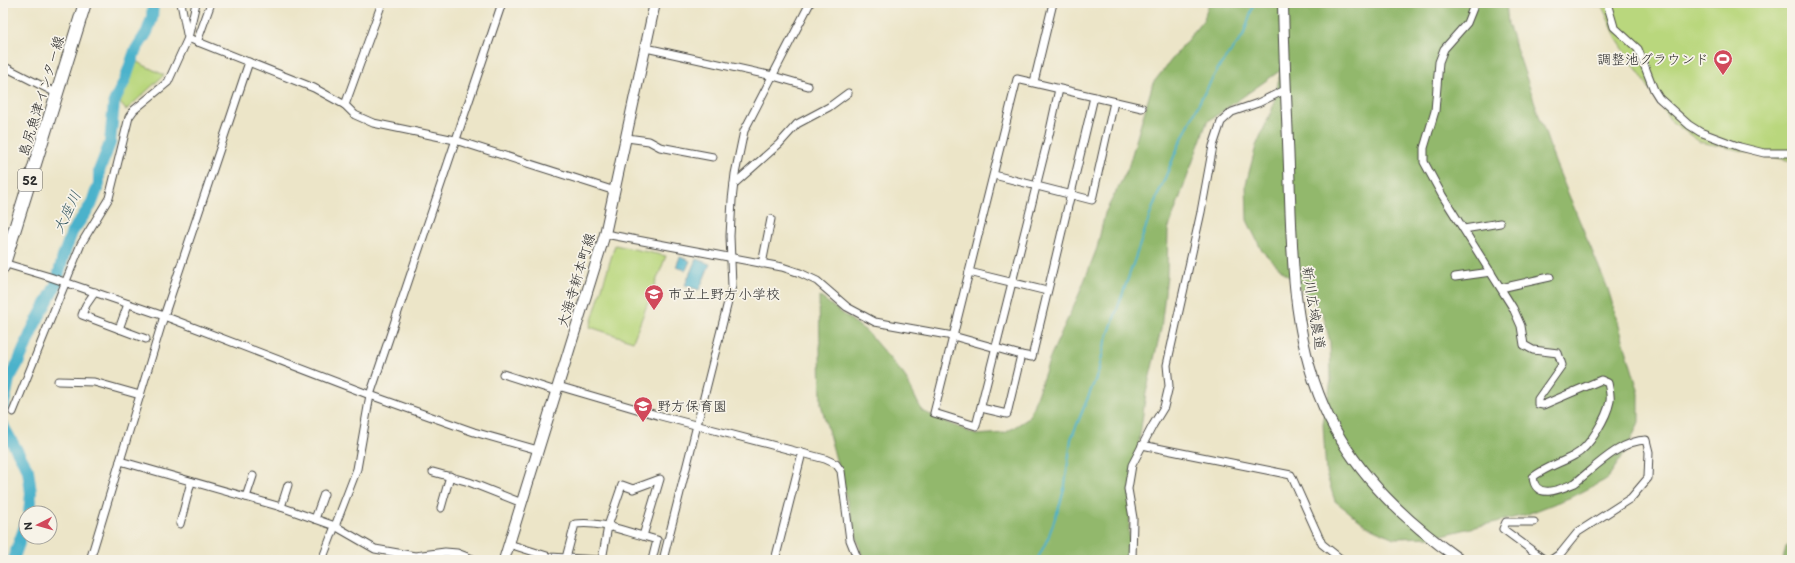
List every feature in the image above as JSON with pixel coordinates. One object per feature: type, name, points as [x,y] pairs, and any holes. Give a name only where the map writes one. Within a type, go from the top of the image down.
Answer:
[{"type":"main road","name":"島尻魚津インター線","points":[[3,265],[58,94],[85,3]]},
{"type":"street","points":[[181,3],[188,38]]},
{"type":"street","points":[[13,412],[81,244],[109,198],[129,117],[134,110],[168,82],[188,38],[196,3]]},
{"type":"street","points":[[197,42],[211,3]]},
{"type":"street","points":[[345,105],[382,3]]},
{"type":"street","points":[[322,560],[357,469],[370,395],[502,3]]},
{"type":"street","name":"大海寺新本町線","points":[[504,560],[605,234],[655,3]]},
{"type":"street","points":[[663,560],[732,286],[730,236],[734,184],[744,131],[810,3]]},
{"type":"street","points":[[1034,82],[1053,3]]},
{"type":"street","name":"新川広域農道","points":[[1283,3],[1285,90],[1294,286],[1310,369],[1317,390],[1330,419],[1353,458],[1391,504],[1423,533],[1460,560]]},
{"type":"street","points":[[1475,3],[1467,23],[1444,49],[1439,62],[1435,111],[1424,148],[1424,162],[1513,308],[1521,326],[1524,345],[1533,350],[1558,353],[1562,365],[1538,399],[1538,404],[1543,405],[1549,403],[1601,380],[1608,382],[1610,401],[1600,424],[1588,444],[1575,455],[1540,471],[1533,477],[1534,484],[1538,489],[1544,492],[1553,491],[1575,483],[1625,445],[1638,440],[1646,440],[1649,452],[1648,478],[1631,498],[1578,532],[1561,553],[1551,560]]},
{"type":"street","points":[[1607,3],[1614,27],[1638,49],[1654,90],[1659,98],[1689,125],[1700,132],[1764,153],[1792,153]]},
{"type":"street","points":[[188,38],[314,88],[345,105],[355,115],[373,123],[455,140],[615,191]]},
{"type":"street","points":[[646,48],[773,76],[808,86]]},
{"type":"street","points":[[90,560],[164,316],[248,62]]},
{"type":"street","points":[[3,66],[58,94]]},
{"type":"street","points":[[1059,89],[976,426],[934,413],[1017,79],[1142,108]]},
{"type":"street","points":[[1132,560],[1133,518],[1128,489],[1132,465],[1164,407],[1169,386],[1167,365],[1201,212],[1213,146],[1221,122],[1232,112],[1258,103],[1285,90]]},
{"type":"street","points":[[734,184],[778,144],[797,124],[829,106],[848,93]]},
{"type":"street","points":[[605,234],[762,264],[800,273],[817,281],[847,307],[875,322],[953,336],[1032,357],[1094,97]]},
{"type":"street","points":[[994,175],[1036,184],[1092,200],[1114,102]]},
{"type":"street","points":[[627,138],[649,141],[660,146],[713,157]]},
{"type":"street","points":[[762,264],[771,219]]},
{"type":"street","points":[[1464,229],[1500,223]]},
{"type":"street","points":[[3,265],[66,282],[95,292],[164,316],[370,395],[474,432],[538,450]]},
{"type":"street","points":[[969,272],[1047,291]]},
{"type":"street","points":[[1455,277],[1491,272]]},
{"type":"street","points":[[1501,288],[1550,277]]},
{"type":"street","points":[[95,292],[86,305],[82,315],[146,339]]},
{"type":"street","points":[[119,329],[128,304]]},
{"type":"street","points":[[981,408],[1007,414],[1021,355]]},
{"type":"street","points":[[503,374],[825,459],[836,464],[841,471],[850,540],[858,560]]},
{"type":"street","points":[[58,382],[94,382],[140,395]]},
{"type":"street","points":[[1142,445],[1291,475],[1322,544],[1342,560]]},
{"type":"street","points":[[775,560],[802,453]]},
{"type":"street","points":[[120,461],[281,507],[335,526],[375,550],[415,556],[445,552],[457,553],[475,560]]},
{"type":"street","points":[[433,472],[469,482],[522,503]]},
{"type":"street","points":[[246,497],[252,476]]},
{"type":"street","points":[[441,508],[450,476]]},
{"type":"street","points":[[509,544],[550,557],[601,560],[608,526],[622,486],[634,488],[660,479],[643,536]]},
{"type":"street","points":[[180,524],[191,482]]},
{"type":"street","points":[[281,507],[288,485]]},
{"type":"street","points":[[315,519],[324,494]]},
{"type":"street","points":[[566,558],[576,524],[588,522],[657,540],[652,560]]},
{"type":"street","points":[[1534,522],[1506,522],[1503,530],[1545,560]]},
{"type":"green space","points":[[1209,3],[1506,3],[1508,24],[1555,162],[1608,289],[1639,393],[1639,422],[1626,451],[1607,479],[1574,496],[1525,515],[1434,537],[1394,538],[1367,526],[1335,501],[1326,473],[1323,424],[1331,380],[1330,342],[1323,314],[1292,280],[1262,251],[1247,220],[1246,184],[1256,146],[1272,110],[1281,70],[1207,122],[1168,230],[1167,275],[1161,329],[1146,393],[1132,490],[1129,529],[1130,560],[863,560],[821,404],[819,296],[866,331],[904,375],[922,411],[976,435],[1005,433],[1029,418],[1051,355],[1080,292],[1097,248],[1105,213],[1128,168],[1153,83],[1204,19]]},
{"type":"green space","points":[[1568,3],[1792,3],[1792,161],[1700,142],[1671,121],[1618,41],[1602,6],[1569,5]]},
{"type":"green space","points":[[137,62],[164,75],[126,110],[120,103]]},
{"type":"green space","points":[[615,245],[666,256],[633,341],[590,327]]},
{"type":"green space","points":[[1792,543],[1792,560],[1783,560],[1786,547]]},
{"type":"water","points":[[680,257],[690,261],[686,270],[676,267]]},
{"type":"water","points":[[696,259],[710,264],[699,290],[685,285]]},
{"type":"waterway","name":"大座川","points":[[3,408],[9,379],[18,363],[34,326],[56,285],[63,257],[72,232],[91,205],[99,184],[99,171],[110,143],[114,102],[125,80],[135,51],[147,32],[152,18],[153,3]]},
{"type":"waterway","points":[[1037,560],[1048,538],[1060,504],[1065,485],[1071,439],[1098,373],[1104,347],[1154,204],[1178,147],[1202,97],[1219,67],[1243,36],[1253,6]]},
{"type":"waterway","name":"大座川","points":[[3,426],[28,470],[31,493],[30,505]]},
{"type":"waterway","name":"大座川","points":[[13,560],[18,545]]},
{"type":"place","name":"調整池グラウンド","points":[[1723,76]]},
{"type":"place","name":"市立上野方小学校","points":[[654,311]]},
{"type":"place","name":"野方保育園","points":[[643,423]]}]
